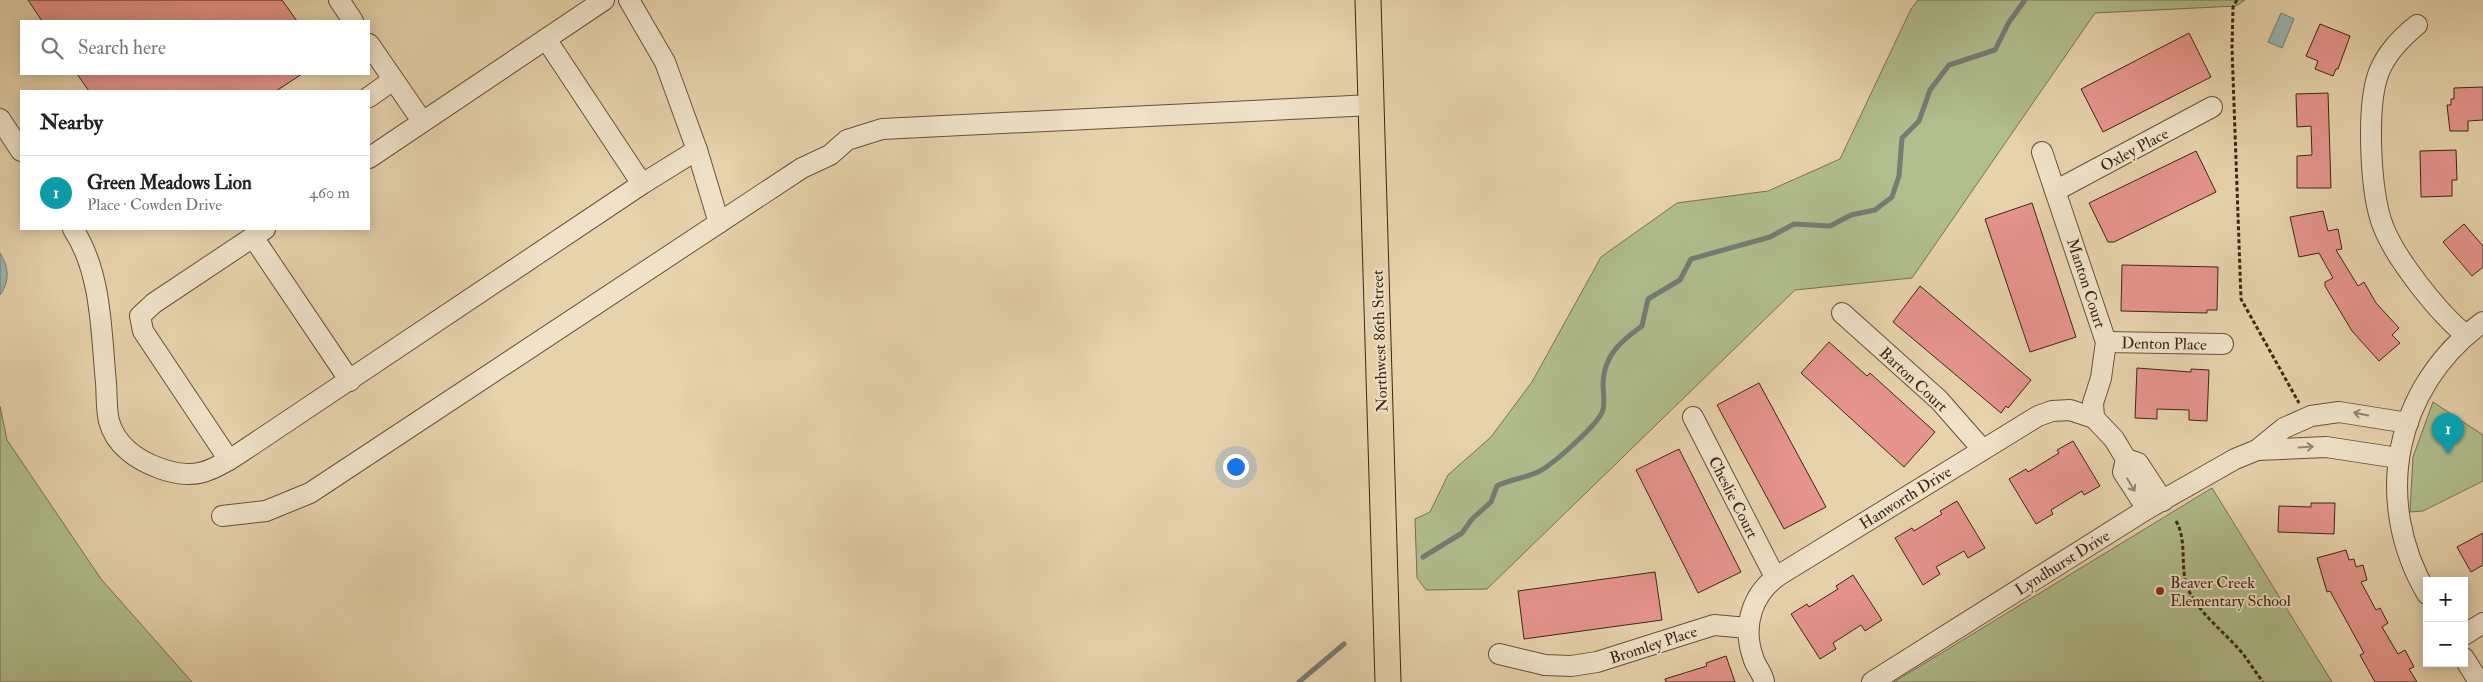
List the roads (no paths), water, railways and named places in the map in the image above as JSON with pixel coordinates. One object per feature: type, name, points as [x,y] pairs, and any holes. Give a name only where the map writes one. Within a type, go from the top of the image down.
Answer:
[{"type":"main road","name":"Northwest 86th Street","points":[[1368,0],[1388,682]]},
{"type":"street","points":[[339,0],[352,20]]},
{"type":"street","points":[[370,157],[604,0]]},
{"type":"street","points":[[629,0],[665,62],[697,150],[719,223]]},
{"type":"street","points":[[2417,25],[2401,38],[2388,54],[2379,72],[2373,92],[2372,112],[2376,202],[2383,226],[2393,247],[2453,325],[2466,335]]},
{"type":"street","points":[[546,39],[642,184]]},
{"type":"street","points":[[370,46],[422,121]]},
{"type":"street","points":[[370,96],[393,80]]},
{"type":"street","points":[[222,516],[266,511],[310,493],[802,168],[830,155],[848,140],[882,129],[1372,106]]},
{"type":"street","name":"Oxley Place","points":[[2056,191],[2212,107]]},
{"type":"street","points":[[0,119],[20,149]]},
{"type":"street","points":[[73,230],[92,270],[98,306],[109,421],[120,443],[141,461],[187,476],[204,473],[229,460],[350,381],[642,184],[697,150]]},
{"type":"street","name":"Manton Court","points":[[2042,152],[2106,342],[2101,378],[2093,403],[2094,418]]},
{"type":"street","points":[[229,460],[143,331],[140,316],[154,303],[259,233],[350,381]]},
{"type":"street","name":"Barton Court","points":[[1842,313],[1939,400],[1982,450]]},
{"type":"street","points":[[2423,586],[2408,557],[2400,529],[2396,500],[2398,458],[2413,406],[2428,379],[2446,355],[2466,335],[2483,322]]},
{"type":"street","name":"Denton Place","points":[[2106,342],[2223,344]]},
{"type":"street","name":"Hanworth Drive","points":[[1766,681],[1755,664],[1749,646],[1748,628],[1754,604],[1763,589],[1775,577],[2031,419],[2052,411],[2070,410],[2094,418],[2114,439],[2126,459],[2138,463],[2155,505]]},
{"type":"street","name":"Lyndhurst Drive","points":[[1872,682],[2155,505],[2235,459],[2257,450],[2284,428],[2306,418],[2325,413],[2352,412],[2408,423]]},
{"type":"street","name":"Cheslie Court","points":[[1692,417],[1775,577]]},
{"type":"street","name":"Lyndhurst Drive","points":[[2257,450],[2326,447],[2398,458]]},
{"type":"street","points":[[2468,633],[2483,624]]},
{"type":"street","name":"Bromley Place","points":[[1499,654],[1545,665],[1571,666],[1597,662],[1714,625],[1748,628]]},
{"type":"street","points":[[2468,664],[2479,682]]},
{"type":"water","points":[[2281,13],[2294,19],[2282,48],[2268,42]]},
{"type":"water","points":[[0,253],[7,269],[7,279],[0,295]]},
{"type":"waterway","points":[[1423,557],[1462,533],[1472,519],[1491,502],[1497,486],[1547,467],[1585,433],[1603,410],[1604,373],[1610,357],[1627,337],[1642,326],[1648,299],[1680,280],[1691,259],[1770,237],[1794,224],[1830,226],[1851,215],[1875,210],[1892,197],[1899,176],[1902,138],[1919,121],[1930,90],[1949,65],[1995,50],[2009,22],[2025,0]]},
{"type":"waterway","points":[[1299,682],[1344,644]]},
{"type":"place","name":"Green Meadows Lion","points":[[2448,454]]},
{"type":"place","name":"Beaver Creek Elementary School","points":[[2160,591]]}]
